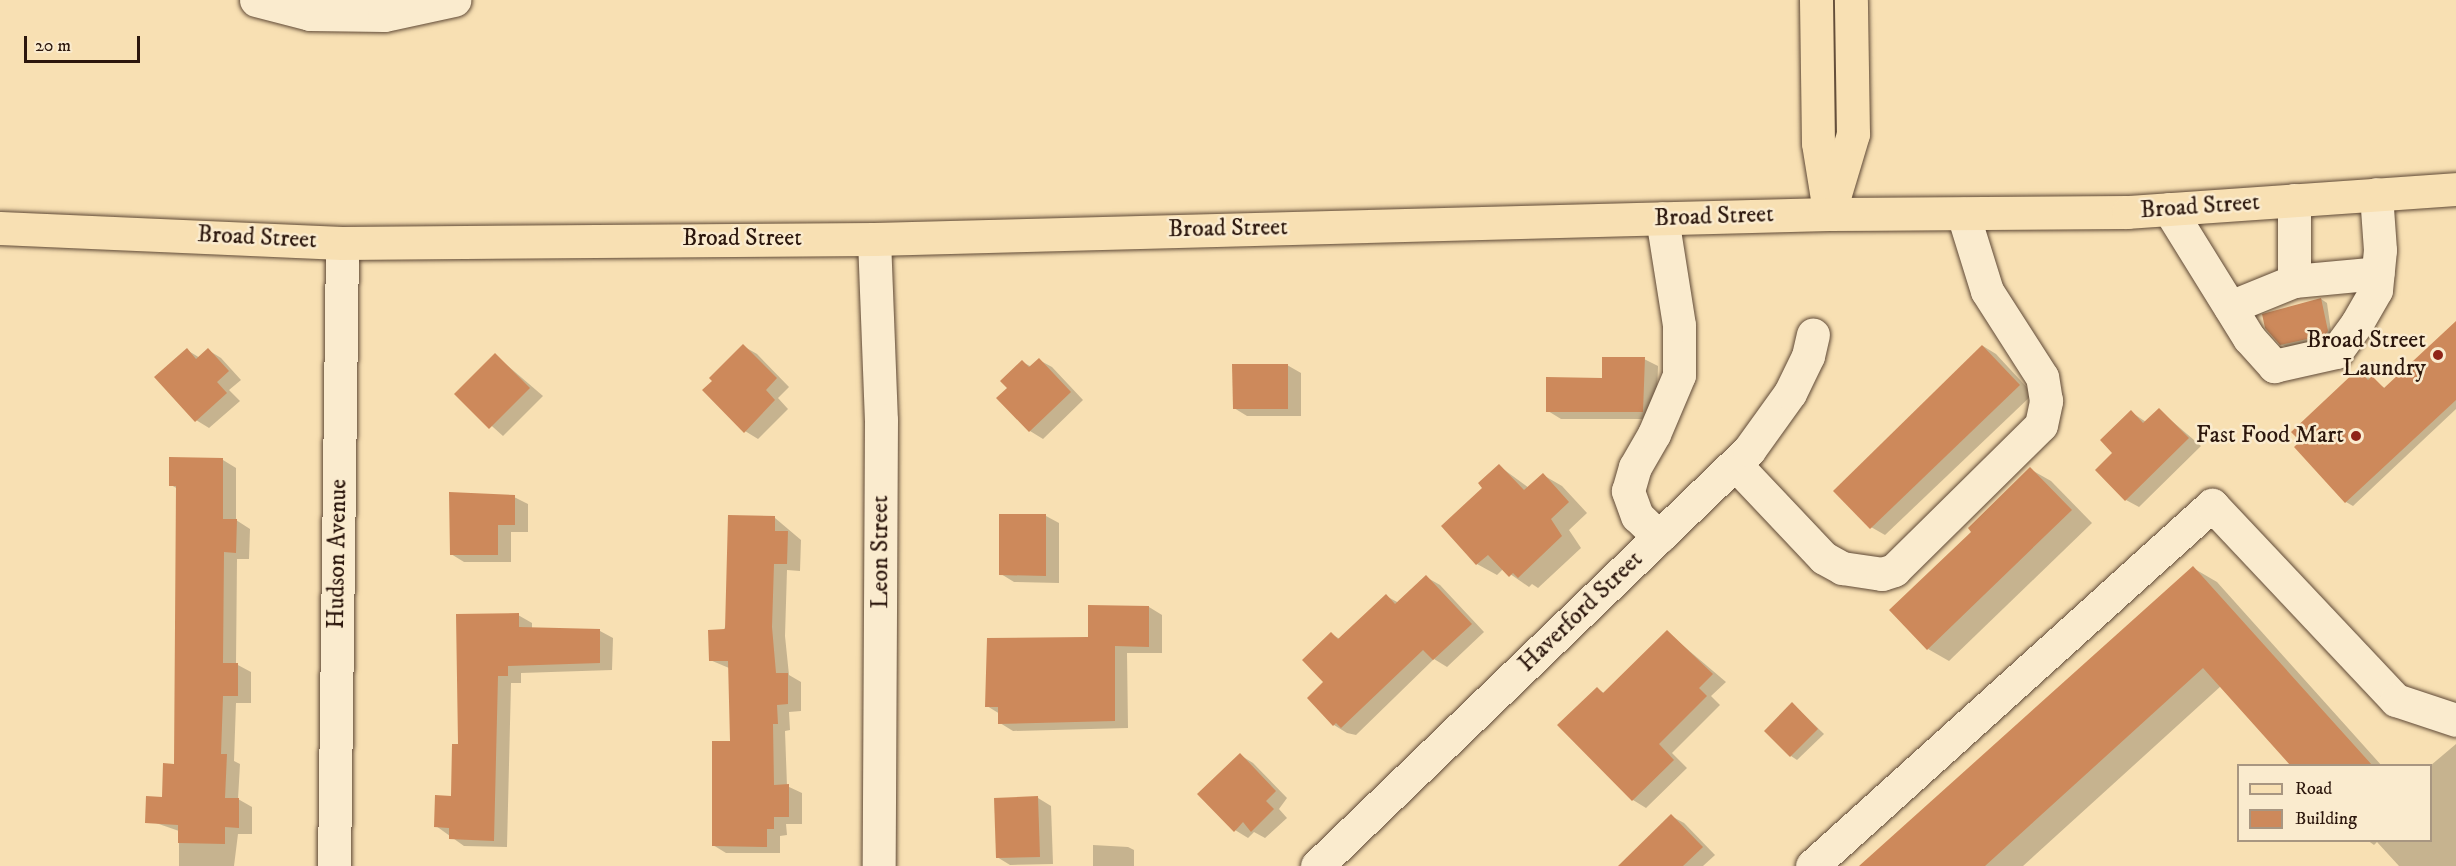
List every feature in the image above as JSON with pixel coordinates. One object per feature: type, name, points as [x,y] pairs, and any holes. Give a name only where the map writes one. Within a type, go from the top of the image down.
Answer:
[{"type":"main road","points":[[1816,0],[1818,143],[1829,214]]},
{"type":"main road","points":[[1829,214],[1853,134],[1851,0]]},
{"type":"main road","name":"Broad Street","points":[[0,228],[79,229],[342,243],[874,239],[1829,214],[1964,214],[2169,209],[2456,189]]},
{"type":"street","points":[[256,0],[310,14],[384,15],[454,0]]},
{"type":"street","points":[[2169,209],[2230,307],[2274,366],[2301,363],[2336,352],[2376,290],[2378,273],[2376,194]]},
{"type":"street","points":[[2294,200],[2294,281]]},
{"type":"street","points":[[1735,464],[1824,558],[1842,568],[1882,574],[1894,570],[2041,425],[2046,401],[2042,376],[1987,291],[1964,214]]},
{"type":"street","points":[[1659,537],[1637,516],[1628,491],[1679,375],[1679,325],[1662,218]]},
{"type":"street","name":"Leon Street","points":[[874,239],[881,420],[879,866]]},
{"type":"street","name":"Hudson Avenue","points":[[334,866],[342,243]]},
{"type":"street","points":[[2230,307],[2294,281],[2378,273]]},
{"type":"street","name":"Haverford Street","points":[[1317,866],[1735,464],[1771,423],[1790,393],[1808,356],[1813,335]]},
{"type":"street","points":[[1812,866],[2212,505],[2396,700],[2456,720]]},
{"type":"building","points":[[2321,298],[2328,331],[2325,335],[2280,345],[2265,328],[2262,314]]},
{"type":"building","name":"Fast Food Mart","points":[[2456,321],[2456,400],[2345,503],[2294,447],[2300,441],[2291,432],[2358,369],[2368,380],[2372,376],[2384,388]]},
{"type":"building","points":[[743,344],[777,378],[766,390],[775,400],[744,433],[702,390],[712,381],[709,378]]},
{"type":"building","points":[[1982,345],[2020,385],[1870,529],[1833,491]]},
{"type":"building","points":[[187,348],[196,359],[208,348],[229,371],[217,382],[227,393],[195,422],[154,377]]},
{"type":"building","points":[[495,353],[530,388],[489,429],[454,394]]},
{"type":"building","points":[[1602,357],[1645,357],[1643,412],[1546,412],[1546,377],[1602,378]]},
{"type":"building","points":[[1039,358],[1071,392],[1029,432],[996,398],[1007,388],[1000,381],[1022,360],[1029,367]]},
{"type":"building","points":[[1232,364],[1288,364],[1288,409],[1233,409]]},
{"type":"building","points":[[2159,408],[2189,438],[2125,501],[2095,470],[2112,453],[2100,440],[2131,410],[2143,423]]},
{"type":"building","points":[[169,457],[223,458],[223,519],[237,519],[236,553],[224,552],[223,663],[238,663],[238,696],[223,696],[221,754],[227,754],[225,798],[239,798],[239,828],[225,827],[225,844],[178,843],[178,825],[145,823],[146,796],[162,797],[163,763],[174,764],[176,486],[169,486]]},
{"type":"building","points":[[1499,464],[1524,490],[1543,473],[1569,502],[1551,519],[1562,536],[1518,578],[1513,573],[1509,577],[1488,555],[1476,565],[1441,526],[1482,488],[1478,483]]},
{"type":"building","points":[[2030,467],[2072,510],[1927,650],[1889,610],[1971,532],[1968,528]]},
{"type":"building","points":[[449,492],[515,495],[515,525],[498,525],[498,555],[450,555]]},
{"type":"building","points":[[999,514],[1046,514],[1046,576],[999,575]]},
{"type":"building","points":[[728,515],[775,516],[775,531],[788,531],[787,564],[774,564],[772,627],[776,673],[788,673],[788,704],[777,705],[778,724],[773,724],[774,785],[789,784],[789,817],[774,817],[774,829],[767,829],[767,847],[712,846],[712,741],[730,741],[728,661],[709,661],[708,630],[725,629]]},
{"type":"building","points":[[2193,566],[2371,764],[2289,764],[2203,668],[1985,866],[1859,866]]},
{"type":"building","points":[[1426,575],[1472,624],[1433,660],[1423,650],[1341,728],[1336,723],[1333,726],[1307,698],[1323,682],[1302,660],[1331,632],[1338,639],[1386,594],[1395,604]]},
{"type":"building","points":[[1088,605],[1149,606],[1149,647],[1115,646],[1115,721],[998,724],[998,707],[985,707],[987,638],[1088,637]]},
{"type":"building","points":[[519,613],[519,627],[600,629],[600,663],[508,666],[508,676],[498,676],[494,841],[449,839],[449,828],[434,827],[435,795],[451,796],[452,744],[458,744],[456,614]]},
{"type":"building","points":[[1667,630],[1713,674],[1699,688],[1707,696],[1659,744],[1674,760],[1632,801],[1557,725],[1597,687],[1603,693]]},
{"type":"building","points":[[1792,702],[1818,729],[1790,757],[1764,731]]},
{"type":"building","points":[[1240,753],[1276,791],[1266,801],[1274,809],[1251,832],[1243,822],[1234,832],[1197,794]]},
{"type":"building","points":[[1038,796],[1040,857],[996,858],[994,798]]},
{"type":"building","points":[[1671,814],[1703,847],[1683,866],[1618,866]]},
{"type":"place","name":"Broad Street Laundry","points":[[2438,355]]},
{"type":"place","name":"Fast Food Mart","points":[[2356,436]]}]
